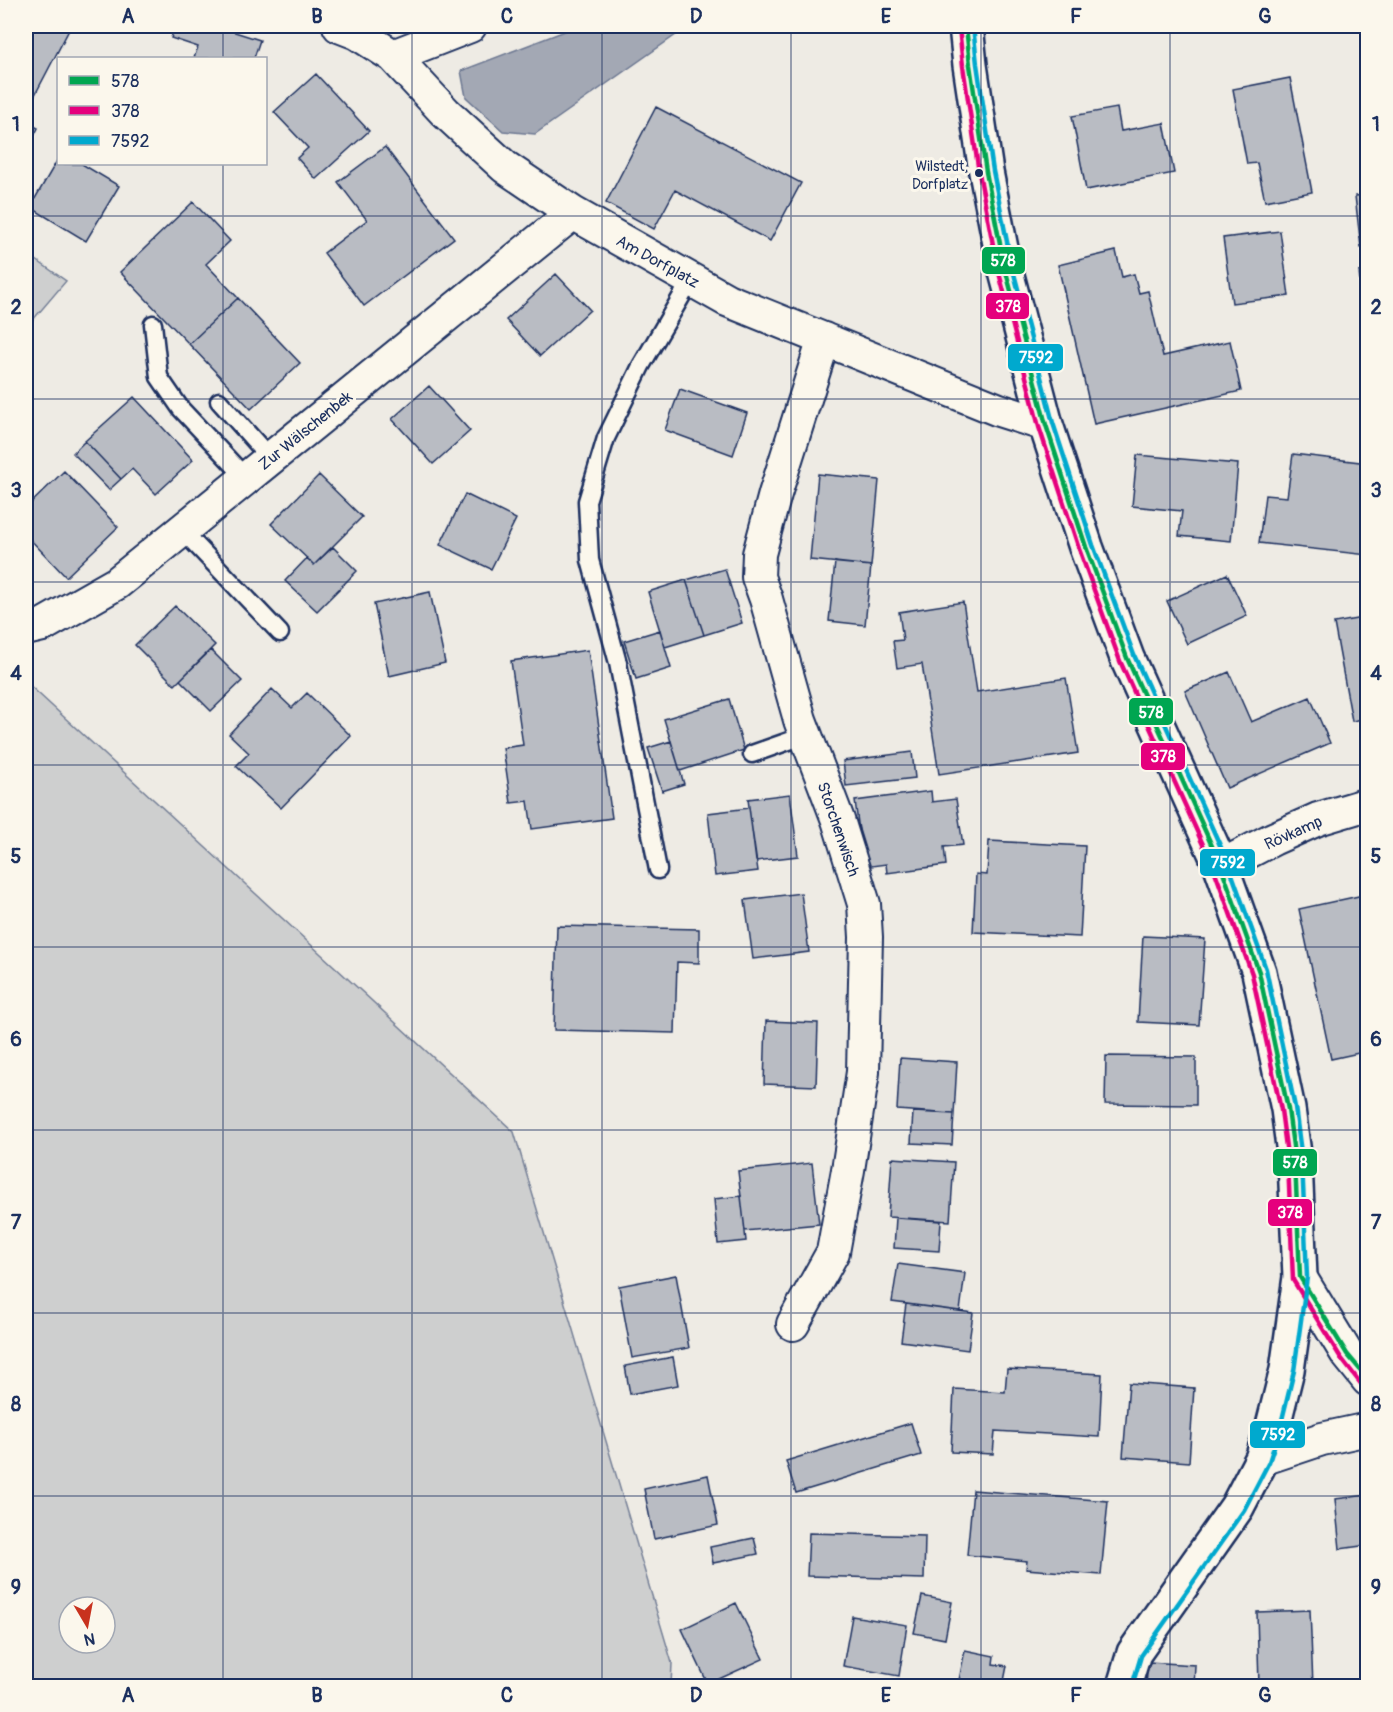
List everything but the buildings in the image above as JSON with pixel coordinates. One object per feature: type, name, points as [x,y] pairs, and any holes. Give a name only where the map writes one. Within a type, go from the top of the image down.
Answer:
[{"type":"street","name":"Am Dorfplatz","points":[[339,26],[357,33],[393,56],[446,112],[505,167],[573,213],[691,280],[728,300],[999,410],[1046,424]]},
{"type":"street","points":[[393,56],[470,26]]},
{"type":"street","points":[[966,26],[986,172],[1004,264],[1046,424],[1086,547],[1127,658],[1221,866],[1259,972],[1288,1109],[1295,1161],[1300,1277],[1287,1370],[1273,1426],[1262,1459],[1237,1507],[1134,1653],[1124,1686]]},
{"type":"street","name":"Zur Wälschenbek","points":[[26,628],[43,625],[117,583],[573,213]]},
{"type":"street","name":"Storchenwisch","points":[[793,1324],[833,1252],[863,1072],[866,937],[864,904],[838,820],[806,735],[758,577],[759,554],[775,494],[824,339]]},
{"type":"street","name":"Rövkamp","points":[[1221,866],[1318,819],[1368,804]]},
{"type":"street","points":[[1300,1277],[1347,1354],[1368,1380]]},
{"type":"street","points":[[1262,1459],[1322,1439],[1368,1429]]},
{"type":"lane","points":[[657,870],[618,663],[590,560],[587,501],[606,438],[641,366],[691,280]]},
{"type":"lane","points":[[153,324],[159,377],[181,409],[246,478]]},
{"type":"lane","points":[[219,401],[270,458]]},
{"type":"lane","points":[[182,530],[280,633]]},
{"type":"lane","points":[[752,754],[806,735]]},
{"type":"shaded area","points":[[578,26],[676,26],[680,32],[535,134],[503,131],[466,97],[461,71]]},
{"type":"shaded area","points":[[26,253],[66,281],[26,328]]},
{"type":"shaded area","points":[[26,682],[514,1132],[672,1663],[671,1686],[26,1686]]},
{"type":"transit line","name":"578","points":[[966,26],[986,172],[1004,264],[1046,425],[1086,547],[1127,658],[1221,866],[1259,972],[1288,1109],[1295,1161],[1300,1277],[1347,1354],[1368,1379]]},
{"type":"transit line","name":"7592","points":[[973,26],[993,171],[1011,262],[1053,423],[1093,545],[1134,655],[1228,863],[1266,969],[1295,1107],[1302,1160],[1307,1277],[1294,1371],[1280,1428],[1269,1462],[1244,1510],[1141,1656],[1132,1686]]},
{"type":"transit line","name":"378","points":[[959,27],[979,173],[997,265],[1039,427],[1079,549],[1120,661],[1214,869],[1252,974],[1281,1110],[1288,1162],[1293,1280],[1341,1358],[1362,1385]]},
{"type":"place","name":"Wilstedt, Dorfplatz","points":[[979,173]]}]
